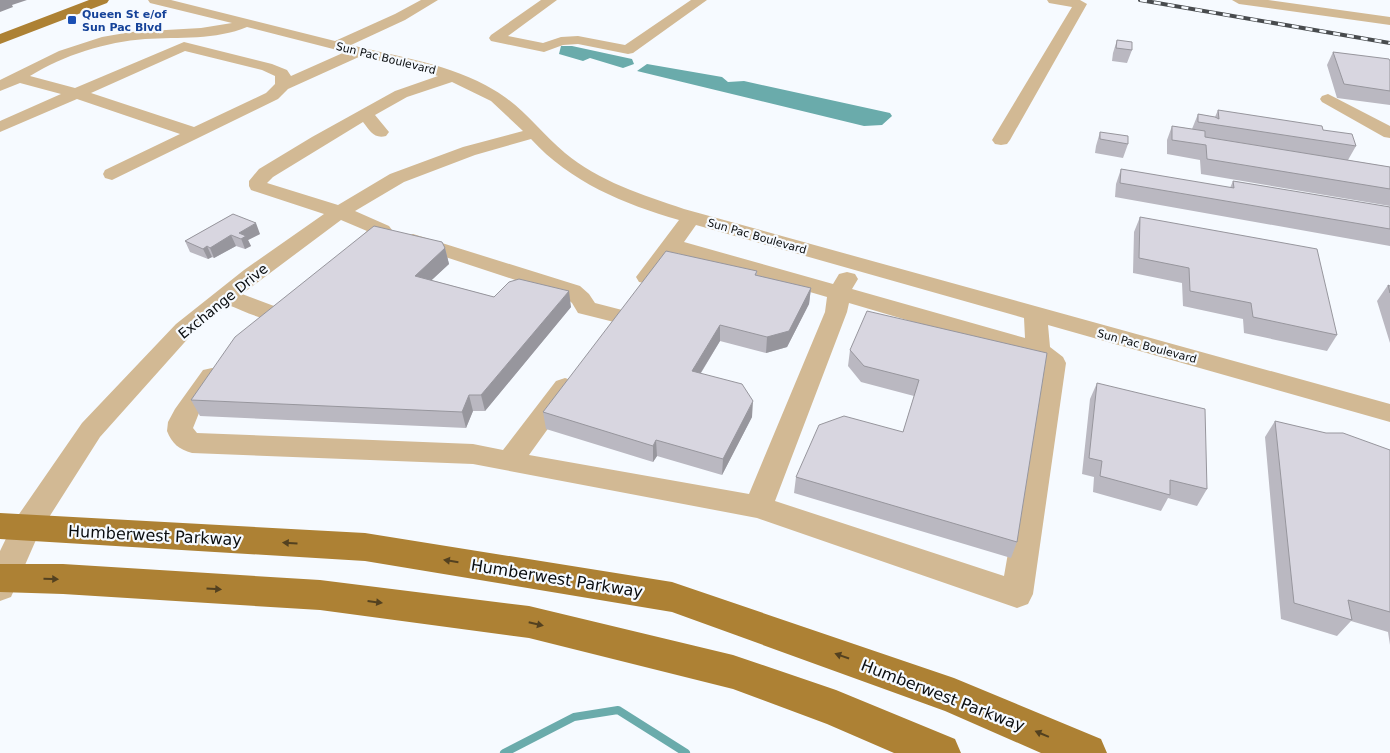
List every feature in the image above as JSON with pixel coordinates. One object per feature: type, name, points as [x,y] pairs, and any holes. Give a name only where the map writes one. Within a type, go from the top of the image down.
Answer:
[{"type":"main road","points":[[0,28],[74,0]]},
{"type":"main road","points":[[0,39],[102,0]]},
{"type":"main road","name":"Humberwest Parkway","points":[[13,527],[365,547],[672,597],[954,696],[1087,753]]},
{"type":"main road","points":[[1,581],[63,580],[320,595],[529,622],[733,672],[836,709],[941,753]]},
{"type":"street","name":"Sun Pac Boulevard","points":[[156,0],[338,45],[453,76],[478,86],[512,109],[564,162],[578,172],[639,200],[692,217],[1034,315],[1390,413]]},
{"type":"street","points":[[404,0],[428,2]]},
{"type":"street","points":[[550,0],[496,38],[544,48],[562,41],[578,40],[628,50],[700,0]]},
{"type":"street","points":[[1001,140],[1080,4],[1054,0]]},
{"type":"street","points":[[1239,0],[1385,20]]},
{"type":"street","points":[[1268,0],[1385,20]]},
{"type":"street","points":[[338,45],[428,2]]},
{"type":"street","points":[[0,86],[85,45],[131,36],[215,31],[249,23]]},
{"type":"street","points":[[0,127],[184,46],[267,67],[282,74],[284,78],[282,86]]},
{"type":"street","points":[[112,174],[272,96],[282,86],[360,51]]},
{"type":"street","points":[[453,76],[400,94],[266,173],[258,181],[258,186],[339,212],[382,230],[572,291],[582,299],[586,308],[618,316]]},
{"type":"street","points":[[19,78],[78,94],[195,133]]},
{"type":"street","points":[[1328,99],[1390,133]]},
{"type":"street","points":[[365,114],[380,132]]},
{"type":"street","points":[[1361,117],[1390,115]]},
{"type":"street","name":"Exchange Drive","points":[[1,581],[13,527],[91,430],[184,329],[225,296],[339,212],[397,178],[469,151],[534,133]]},
{"type":"street","points":[[601,339],[692,217]]},
{"type":"street","points":[[343,260],[382,230]]},
{"type":"street","points":[[223,361],[186,413],[180,428],[183,437],[192,444],[473,454],[758,507],[1017,594],[1054,364],[1038,350],[672,245]]},
{"type":"street","points":[[758,507],[836,312],[839,292],[856,264]]},
{"type":"street","points":[[225,296],[282,308],[254,331]]},
{"type":"street","points":[[1034,315],[1038,350]]},
{"type":"street","points":[[508,462],[578,370]]},
{"type":"water","points":[[561,46],[572,46],[632,59],[634,64],[623,68],[590,58],[583,61],[559,54]]},
{"type":"water","points":[[647,64],[722,77],[728,82],[744,81],[890,113],[892,116],[882,125],[864,126],[637,71]]},
{"type":"building","points":[[1117,40],[1132,42],[1132,50],[1116,48]]},
{"type":"building","points":[[1333,52],[1389,59],[1390,91],[1344,84]]},
{"type":"building","points":[[1218,110],[1322,126],[1323,130],[1352,134],[1356,146],[1198,122],[1198,114],[1219,119]]},
{"type":"building","points":[[1172,126],[1205,131],[1205,137],[1390,167],[1390,189],[1207,159],[1206,145],[1172,140]]},
{"type":"building","points":[[1100,132],[1128,136],[1128,144],[1100,139]]},
{"type":"building","points":[[1121,169],[1234,188],[1233,181],[1390,207],[1390,229],[1120,183]]},
{"type":"building","points":[[233,214],[256,223],[239,233],[246,236],[241,239],[231,235],[210,248],[207,246],[203,249],[185,241]]},
{"type":"building","points":[[1140,217],[1317,249],[1337,335],[1253,317],[1251,303],[1190,291],[1189,268],[1139,258]]},
{"type":"building","points":[[374,226],[442,242],[445,248],[415,276],[494,297],[509,282],[519,279],[569,291],[481,395],[469,395],[462,412],[191,400],[235,337]]},
{"type":"building","points":[[666,251],[757,271],[755,275],[811,288],[789,331],[767,337],[720,325],[692,371],[742,384],[753,401],[723,459],[656,440],[653,446],[543,412]]},
{"type":"building","points":[[867,311],[1047,353],[1017,542],[796,477],[819,425],[844,416],[903,432],[919,380],[864,366],[850,350]]},
{"type":"building","points":[[1097,383],[1205,409],[1207,489],[1170,480],[1170,495],[1100,476],[1102,461],[1089,458]]},
{"type":"building","points":[[1275,421],[1326,433],[1343,433],[1390,450],[1390,612],[1348,600],[1352,620],[1294,603]]},
{"type":"waterway","points":[[504,753],[574,717],[618,710],[686,753]]},
{"type":"railway","points":[[1140,0],[1390,43]]},
{"type":"place","name":"Queen St e/of Sun Pac Blvd","points":[[72,20]]}]
